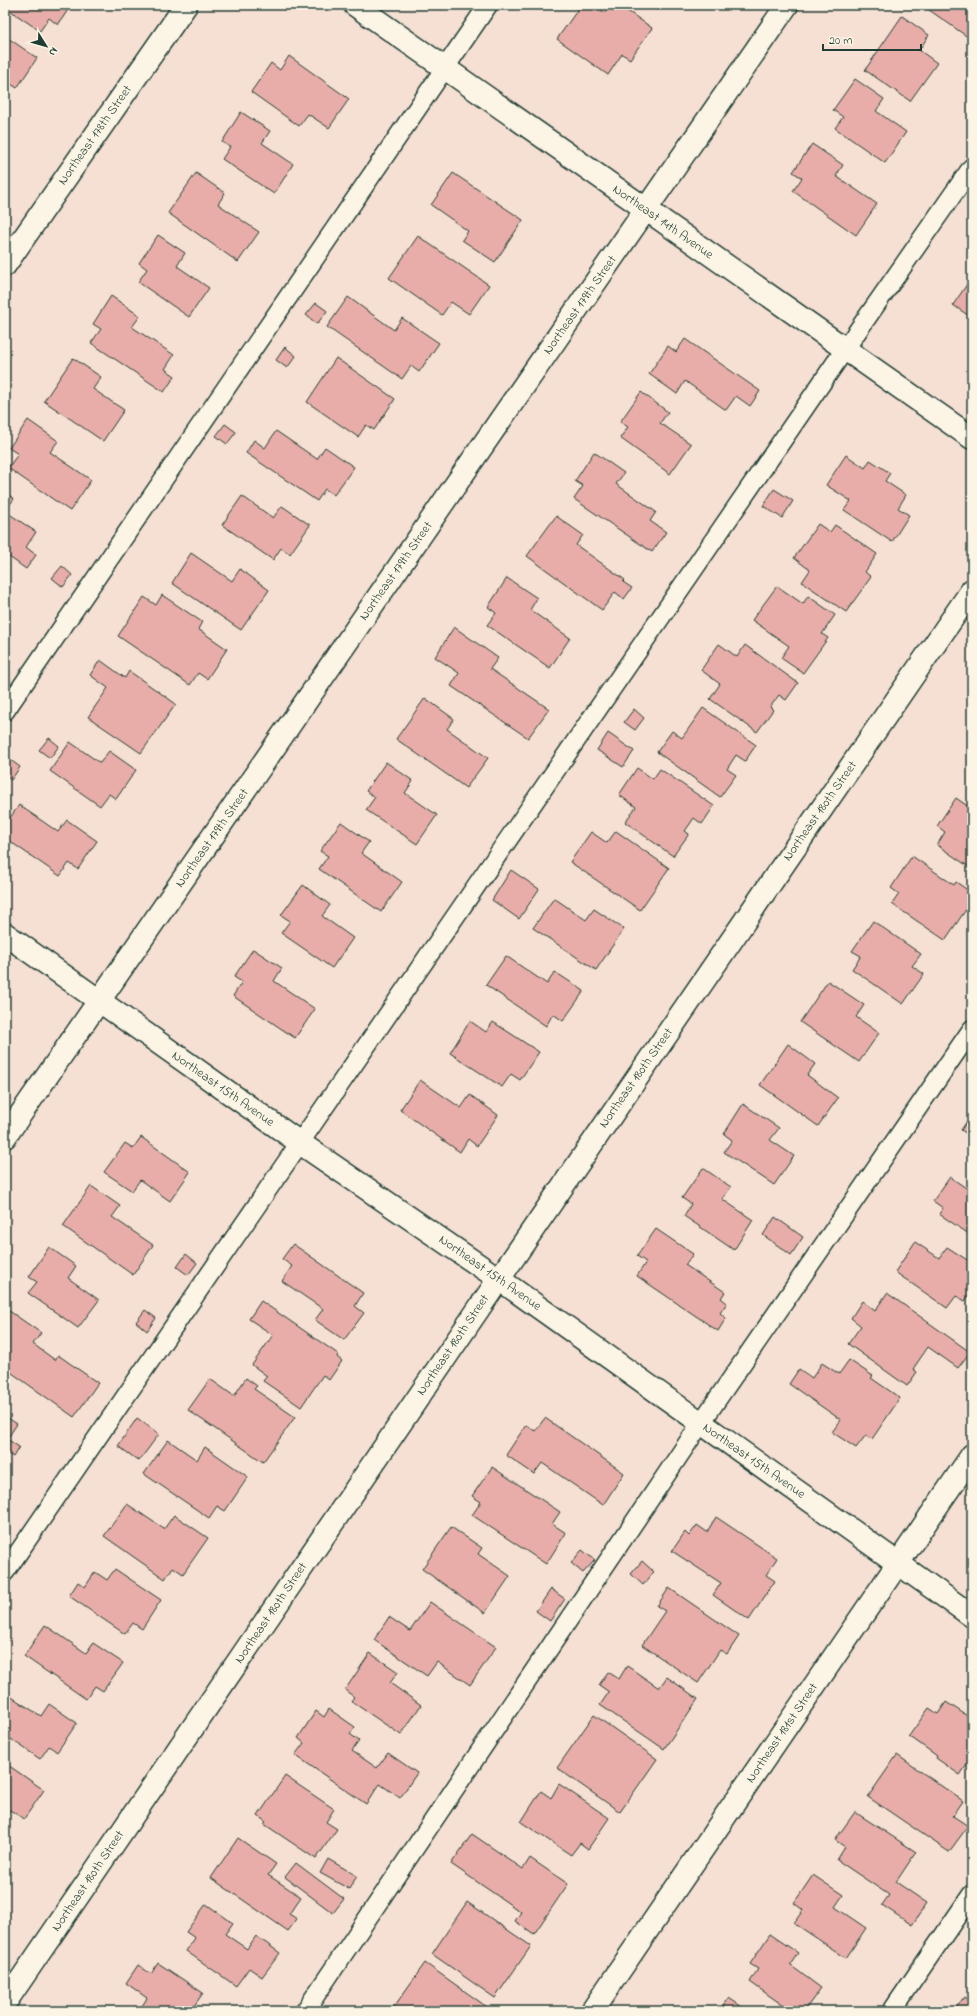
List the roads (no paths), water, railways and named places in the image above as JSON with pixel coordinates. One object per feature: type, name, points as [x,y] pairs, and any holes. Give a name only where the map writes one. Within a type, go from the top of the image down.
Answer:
[{"type":"street","name":"Northeast 178th Street","points":[[5,265],[186,5]]},
{"type":"street","name":"Northeast 14th Avenue","points":[[355,5],[645,210],[972,438]]},
{"type":"street","name":"Northeast 179th Street","points":[[5,1137],[98,1001],[258,773],[786,5]]},
{"type":"street","name":"Northeast 180th Street","points":[[5,2003],[499,1279],[972,590]]},
{"type":"street","name":"Northeast 15th Avenue","points":[[5,934],[300,1143],[499,1279],[972,1616]]},
{"type":"street","name":"Northeast 181st Street","points":[[592,2011],[972,1455]]},
{"type":"lane","points":[[5,711],[488,5]]},
{"type":"lane","points":[[5,1572],[845,349],[972,167]]},
{"type":"lane","points":[[305,2011],[701,1423],[972,1029]]},
{"type":"lane","points":[[892,2011],[972,1894]]}]
